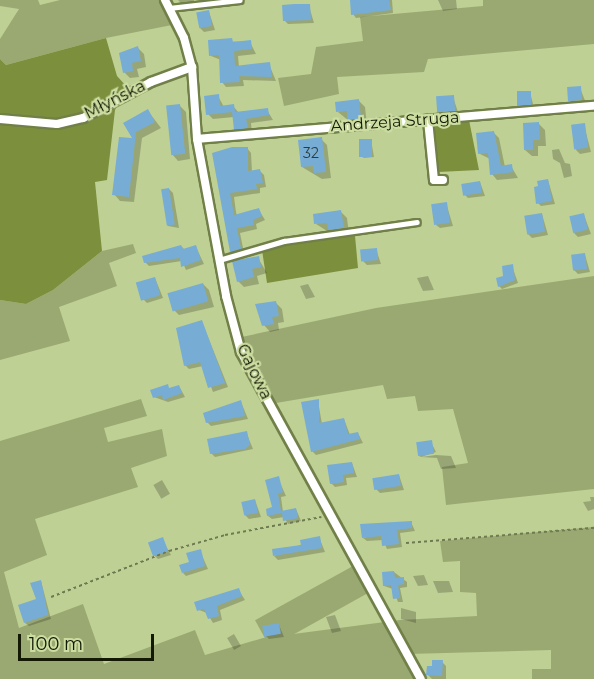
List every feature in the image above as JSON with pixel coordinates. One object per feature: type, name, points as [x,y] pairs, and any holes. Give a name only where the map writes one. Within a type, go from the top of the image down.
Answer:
[{"type":"street","name":"Gajowa","points":[[167,4],[184,38],[192,68],[197,139],[219,260],[241,352],[421,679]]},
{"type":"street","name":"Młyńska","points":[[0,119],[57,124],[83,118],[151,82],[192,68]]},
{"type":"street","name":"Andrzeja Struga","points":[[197,139],[594,106]]},
{"type":"street","points":[[428,120],[434,180],[443,180]]},
{"type":"lane","points":[[167,4],[240,0]]},
{"type":"lane","points":[[219,260],[284,242],[417,222]]},
{"type":"path","points":[[51,597],[170,551],[225,535],[331,515]]},
{"type":"path","points":[[406,543],[594,528]]},
{"type":"green space","points":[[0,0],[38,0],[40,5],[60,0],[164,0],[177,24],[106,38],[6,65],[0,59],[0,39],[19,9],[0,6]]},
{"type":"green space","points":[[483,0],[594,0],[594,44],[428,59],[424,72],[337,77],[339,94],[284,106],[278,78],[311,74],[316,47],[363,41],[360,17],[483,6]]},
{"type":"green space","points":[[106,38],[117,76],[127,87],[115,110],[107,180],[95,182],[102,251],[53,290],[26,304],[0,300],[0,59],[6,65]]},
{"type":"green space","points":[[469,120],[479,170],[438,172],[432,124]]},
{"type":"green space","points":[[355,236],[358,268],[267,283],[262,250],[285,243]]},
{"type":"green space","points":[[133,244],[136,253],[109,263],[117,286],[59,307],[70,341],[0,360],[0,300],[26,304],[53,290],[102,251]]},
{"type":"green space","points":[[594,276],[594,489],[446,505],[442,467],[468,463],[453,409],[418,411],[415,396],[387,399],[383,385],[270,404],[237,338],[376,308]]},
{"type":"green space","points":[[141,399],[147,416],[104,428],[108,442],[162,429],[167,456],[131,468],[138,487],[35,519],[47,555],[4,572],[19,628],[83,604],[104,664],[195,630],[205,655],[263,638],[400,620],[477,616],[476,593],[460,592],[460,561],[443,562],[440,541],[594,527],[594,679],[532,679],[532,669],[551,669],[551,650],[408,654],[421,679],[0,679],[0,441]]},
{"type":"green space","points":[[353,566],[368,593],[270,647],[255,620]]},
{"type":"building","points":[[350,0],[389,0],[391,10],[351,15]]},
{"type":"building","points":[[310,4],[311,20],[283,21],[282,5]]},
{"type":"building","points":[[209,10],[212,26],[199,28],[196,12]]},
{"type":"building","points":[[232,38],[233,42],[251,40],[252,49],[234,51],[235,66],[270,62],[272,77],[239,76],[240,82],[220,83],[219,55],[209,56],[208,40]]},
{"type":"building","points":[[138,46],[141,61],[132,63],[133,71],[123,73],[119,53]]},
{"type":"building","points":[[581,86],[582,100],[568,101],[567,87]]},
{"type":"building","points":[[517,91],[531,91],[531,106],[517,106]]},
{"type":"building","points":[[219,94],[220,106],[234,104],[235,112],[268,108],[269,115],[246,119],[248,128],[234,130],[232,112],[206,115],[204,96]]},
{"type":"building","points":[[454,95],[455,111],[437,112],[436,96]]},
{"type":"building","points":[[359,99],[361,119],[347,120],[347,111],[336,112],[335,102]]},
{"type":"building","points":[[180,104],[185,154],[171,155],[166,105]]},
{"type":"building","points":[[148,109],[155,122],[136,132],[129,197],[112,195],[119,137],[132,138],[123,123]]},
{"type":"building","points":[[539,122],[540,140],[533,140],[533,150],[524,150],[523,123]]},
{"type":"building","points":[[585,123],[588,148],[574,150],[571,125]]},
{"type":"building","points":[[494,131],[501,166],[512,164],[513,172],[490,175],[488,153],[478,154],[476,133]]},
{"type":"building","points":[[322,137],[326,172],[314,173],[313,166],[301,167],[298,140]]},
{"type":"building","points":[[359,139],[372,139],[372,157],[359,157]]},
{"type":"building","points":[[232,147],[248,147],[248,171],[260,169],[263,183],[256,184],[257,189],[230,193],[234,215],[259,208],[262,216],[253,220],[254,225],[237,228],[241,249],[230,252],[212,153]]},
{"type":"building","points":[[548,179],[552,201],[536,204],[534,187],[538,186],[537,181]]},
{"type":"building","points":[[480,181],[482,193],[463,196],[461,184]]},
{"type":"building","points":[[169,188],[175,225],[167,226],[161,189]]},
{"type":"building","points":[[447,202],[450,223],[434,225],[431,204]]},
{"type":"building","points":[[341,210],[344,228],[328,230],[327,223],[314,224],[313,214]]},
{"type":"building","points":[[542,213],[545,232],[527,235],[524,216]]},
{"type":"building","points":[[584,213],[588,230],[573,233],[569,216]]},
{"type":"building","points":[[181,245],[183,249],[196,245],[201,260],[181,267],[180,258],[144,263],[142,256]]},
{"type":"building","points":[[377,248],[378,260],[361,261],[360,249]]},
{"type":"building","points":[[585,253],[587,269],[573,271],[571,255]]},
{"type":"building","points":[[259,256],[261,267],[252,269],[254,277],[237,282],[232,261]]},
{"type":"building","points":[[513,264],[515,280],[498,287],[496,278],[503,276],[502,266]]},
{"type":"building","points":[[155,277],[160,295],[141,301],[136,283]]},
{"type":"building","points":[[203,283],[208,301],[173,311],[167,293]]},
{"type":"building","points":[[276,301],[279,316],[272,317],[274,324],[262,326],[255,304]]},
{"type":"building","points":[[202,320],[225,383],[208,388],[200,362],[184,366],[176,328]]},
{"type":"building","points":[[168,384],[169,388],[179,385],[182,393],[163,400],[162,395],[153,398],[150,390]]},
{"type":"building","points":[[319,399],[319,423],[344,418],[348,434],[358,432],[360,439],[311,452],[301,402]]},
{"type":"building","points":[[241,400],[245,416],[206,423],[203,413]]},
{"type":"building","points":[[247,431],[250,445],[245,449],[210,454],[207,439]]},
{"type":"building","points":[[432,440],[434,454],[418,456],[416,442]]},
{"type":"building","points":[[352,462],[354,473],[343,475],[344,482],[330,484],[327,465]]},
{"type":"building","points":[[399,474],[401,486],[374,490],[372,478]]},
{"type":"building","points":[[279,476],[283,492],[278,494],[281,511],[296,508],[298,518],[283,521],[282,513],[267,516],[266,509],[272,507],[265,480]]},
{"type":"building","points":[[255,499],[258,513],[244,516],[241,502]]},
{"type":"building","points":[[412,521],[412,528],[397,530],[399,544],[382,546],[381,536],[362,538],[360,524]]},
{"type":"building","points":[[320,536],[322,548],[273,556],[272,549],[301,545],[300,540]]},
{"type":"building","points":[[163,537],[168,551],[153,557],[148,542]]},
{"type":"building","points":[[201,549],[205,566],[182,573],[179,565],[189,562],[186,553]]},
{"type":"building","points":[[394,571],[395,578],[404,577],[404,584],[398,585],[400,598],[393,599],[391,585],[383,586],[382,572]]},
{"type":"building","points":[[41,580],[48,615],[24,623],[18,605],[36,599],[30,583]]},
{"type":"building","points":[[239,588],[242,596],[217,606],[219,616],[208,619],[204,609],[197,611],[194,602]]},
{"type":"building","points":[[279,623],[281,634],[264,637],[262,626]]},
{"type":"building","points":[[432,660],[443,660],[442,676],[426,675],[427,666],[432,666]]}]
